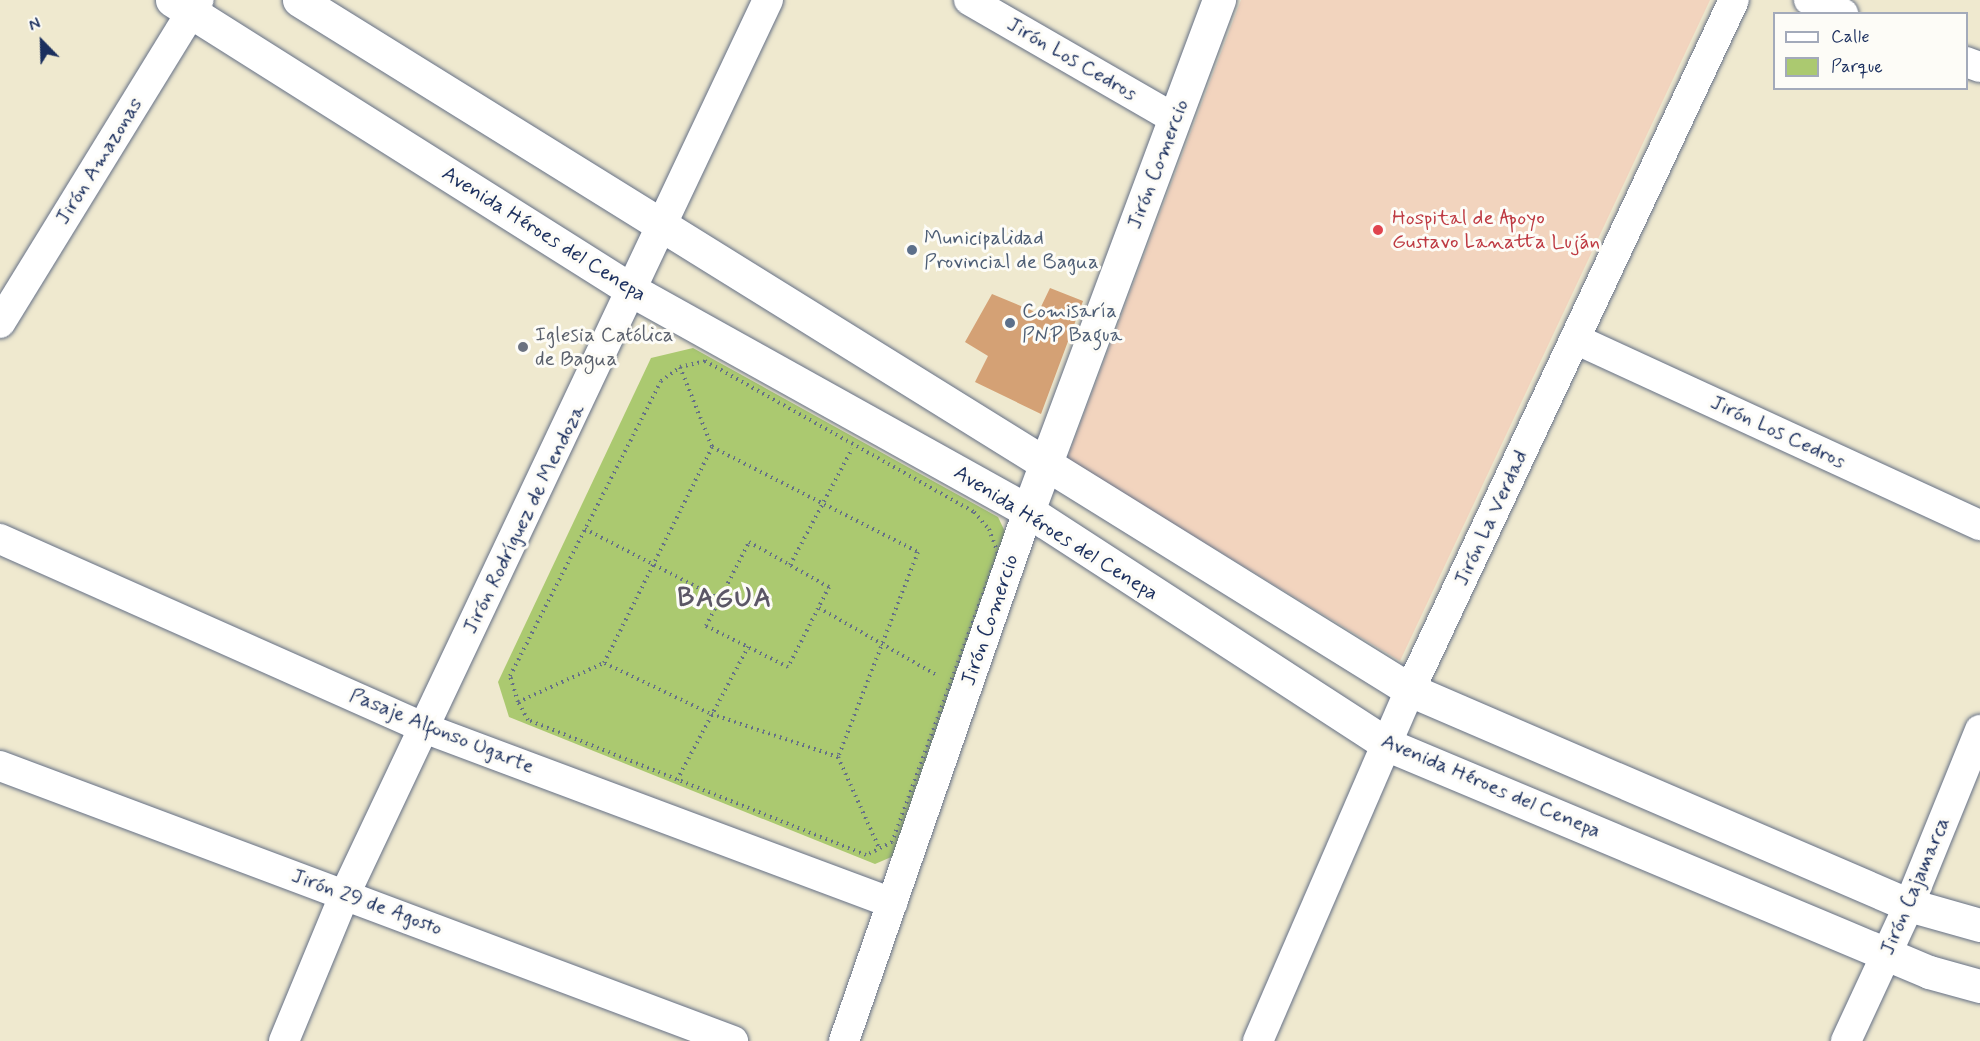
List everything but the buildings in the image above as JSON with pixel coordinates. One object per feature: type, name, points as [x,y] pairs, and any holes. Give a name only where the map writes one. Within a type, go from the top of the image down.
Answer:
[{"type":"main road","points":[[299,0],[664,224],[1410,690],[1909,905],[1980,925]]},
{"type":"main road","name":"Jirón Comercio","points":[[1028,511],[1219,0]]},
{"type":"main road","name":"Avenida Héroes del Cenepa","points":[[187,4],[633,291],[1028,511],[1388,745],[1929,972],[1980,986]]},
{"type":"street","name":"Jirón Rodríguez de Mendoza","points":[[284,1041],[345,894],[633,291],[768,0]]},
{"type":"street","name":"Jirón Los Cedros","points":[[969,0],[1175,119]]},
{"type":"street","name":"Jirón La Verdad","points":[[1258,1041],[1410,690],[1734,0]]},
{"type":"street","points":[[1809,0],[1839,12]]},
{"type":"street","name":"Jirón Amazonas","points":[[0,322],[187,4]]},
{"type":"street","name":"Jirón Los Cedros","points":[[1575,339],[1980,525]]},
{"type":"street","name":"Jirón Comercio","points":[[844,1041],[1028,511]]},
{"type":"street","name":"Pasaje Alfonso Ugarte","points":[[0,539],[424,728],[892,903]]},
{"type":"street","name":"Jirón Cajamarca","points":[[1846,1041],[1909,905],[1980,730]]},
{"type":"street","name":"Jirón 29 de Agosto","points":[[0,766],[733,1041]]},
{"type":"path","points":[[705,361],[854,445],[974,512],[989,530],[998,554],[892,842],[866,855],[528,720],[518,702],[510,676],[662,381],[680,367],[705,361]]},
{"type":"path","points":[[680,367],[712,447],[918,552],[838,757],[879,848]]},
{"type":"path","points":[[790,565],[854,445]]},
{"type":"path","points":[[518,702],[604,663],[712,447]]},
{"type":"path","points":[[585,529],[720,599]]},
{"type":"path","points":[[749,542],[830,587],[788,667],[706,626],[720,599],[749,542]]},
{"type":"path","points":[[819,608],[950,683]]},
{"type":"path","points":[[677,780],[709,713],[748,647]]},
{"type":"path","points":[[604,663],[709,713],[838,757]]},
{"type":"shaded area","name":"Hospital de Apoyo Gustavo Lanatta Luján","points":[[1241,0],[1710,0],[1400,661],[1067,459]]},
{"type":"green space","points":[[693,348],[998,517],[1009,540],[896,855],[875,864],[509,717],[498,682],[651,358]]},
{"type":"place","name":"Hospital de Apoyo Gustavo Lanatta Luján","points":[[1378,230]]},
{"type":"place","name":"Municipalidad Provincial de Bagua","points":[[912,250]]},
{"type":"place","name":"Comisaría PNP Bagua","points":[[1010,323]]},
{"type":"place","name":"Iglesia Católica de Bagua","points":[[523,347]]},
{"type":"district","name":"BAGUA","points":[[725,599]]}]
